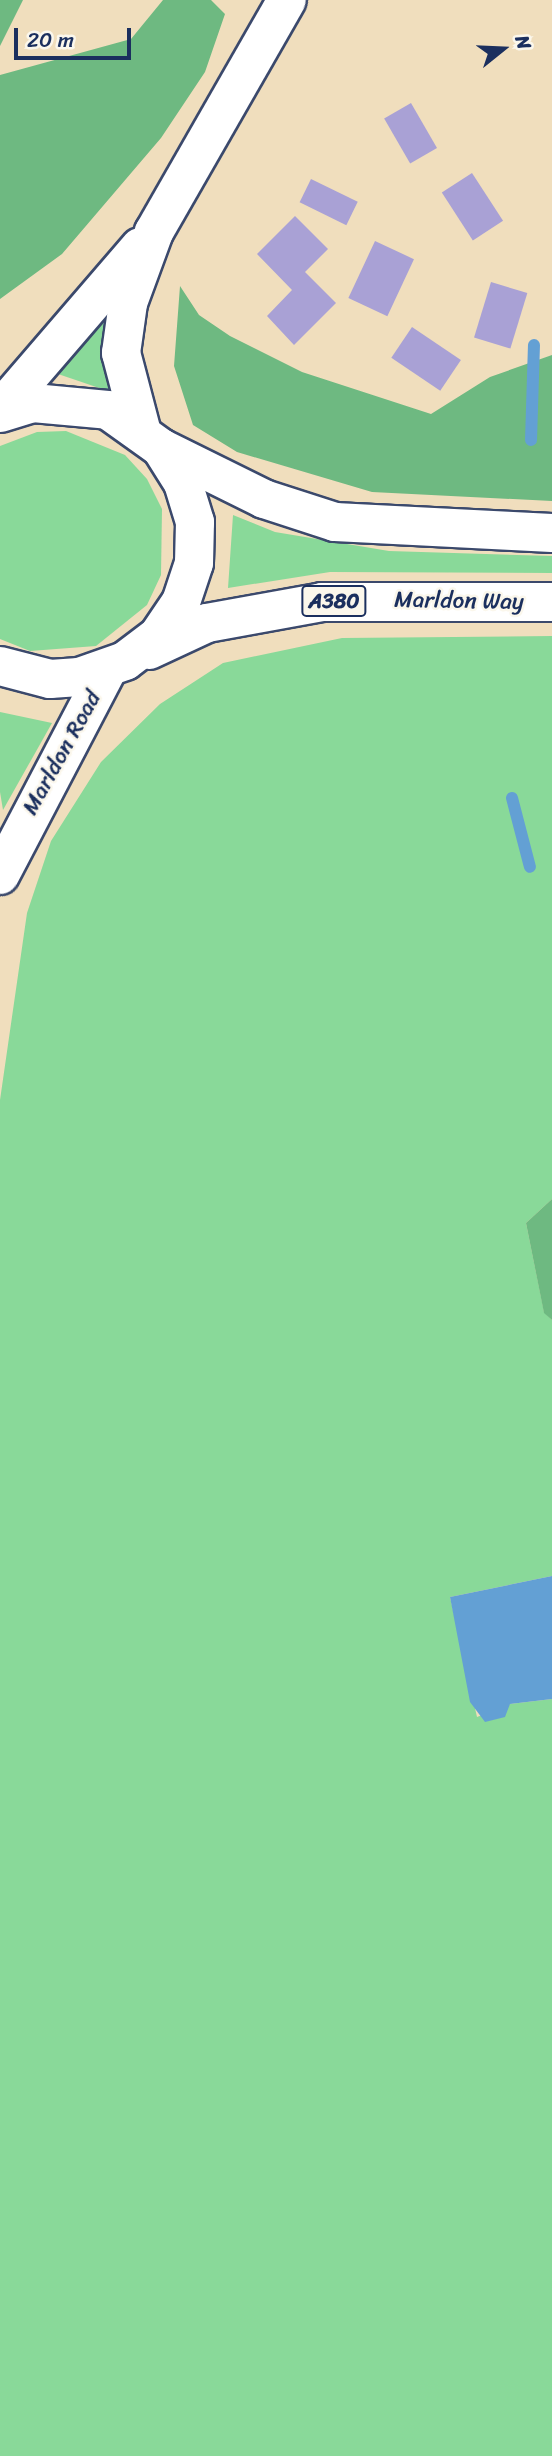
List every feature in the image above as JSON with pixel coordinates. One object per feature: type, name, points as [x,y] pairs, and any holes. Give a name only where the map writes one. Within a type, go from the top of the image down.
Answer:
[{"type":"main road","points":[[116,665],[166,625],[194,563],[191,509],[151,439],[121,353],[128,303],[154,232],[287,0]]},
{"type":"main road","points":[[0,412],[154,232]]},
{"type":"main road","points":[[0,412],[33,402],[71,402],[108,410],[151,439],[264,499],[335,522],[552,533]]},
{"type":"main road","name":"Marldon Way","points":[[0,666],[50,679],[116,665],[207,624],[261,609],[373,598],[552,603]]},
{"type":"main road","name":"Marldon Road","points":[[0,874],[116,665]]},
{"type":"green space","points":[[0,0],[23,0],[0,46]]},
{"type":"green space","points":[[163,0],[211,0],[225,14],[205,72],[161,138],[62,254],[0,299],[0,75],[131,39]]},
{"type":"green space","points":[[180,286],[199,315],[230,336],[302,372],[431,414],[490,377],[552,355],[552,501],[372,492],[237,452],[193,425],[174,366]]},
{"type":"green space","points":[[111,314],[111,392],[58,374]]},
{"type":"green space","points":[[66,431],[125,455],[147,479],[162,509],[161,575],[147,605],[96,646],[30,651],[0,639],[0,446],[37,432]]},
{"type":"green space","points":[[233,515],[275,532],[389,551],[552,556],[552,573],[330,572],[228,588]]},
{"type":"green space","points":[[552,636],[552,1199],[526,1223],[544,1312],[552,1320],[552,1576],[450,1597],[477,1717],[510,1704],[552,1699],[552,2456],[0,2456],[0,1100],[27,913],[51,841],[101,762],[160,704],[223,663],[342,638]]},
{"type":"green space","points":[[0,712],[52,723],[3,810],[0,792]]},
{"type":"green space","points":[[552,1199],[552,1320],[544,1313],[526,1223]]},
{"type":"water","points":[[552,1576],[552,1699],[510,1704],[505,1717],[485,1722],[470,1702],[450,1597]]},
{"type":"building","points":[[411,103],[437,148],[410,164],[384,118]]},
{"type":"building","points":[[472,173],[503,221],[473,240],[442,193]]},
{"type":"building","points":[[311,179],[358,202],[346,225],[300,202]]},
{"type":"building","points":[[295,216],[328,249],[305,272],[336,303],[294,345],[267,316],[292,290],[257,254]]},
{"type":"building","points":[[375,241],[414,259],[387,316],[348,298]]},
{"type":"building","points":[[491,282],[527,293],[510,349],[474,337]]},
{"type":"building","points":[[412,327],[461,360],[440,391],[391,358]]},
{"type":"waterway","points":[[531,440],[534,345]]},
{"type":"waterway","points":[[512,798],[530,867]]}]
